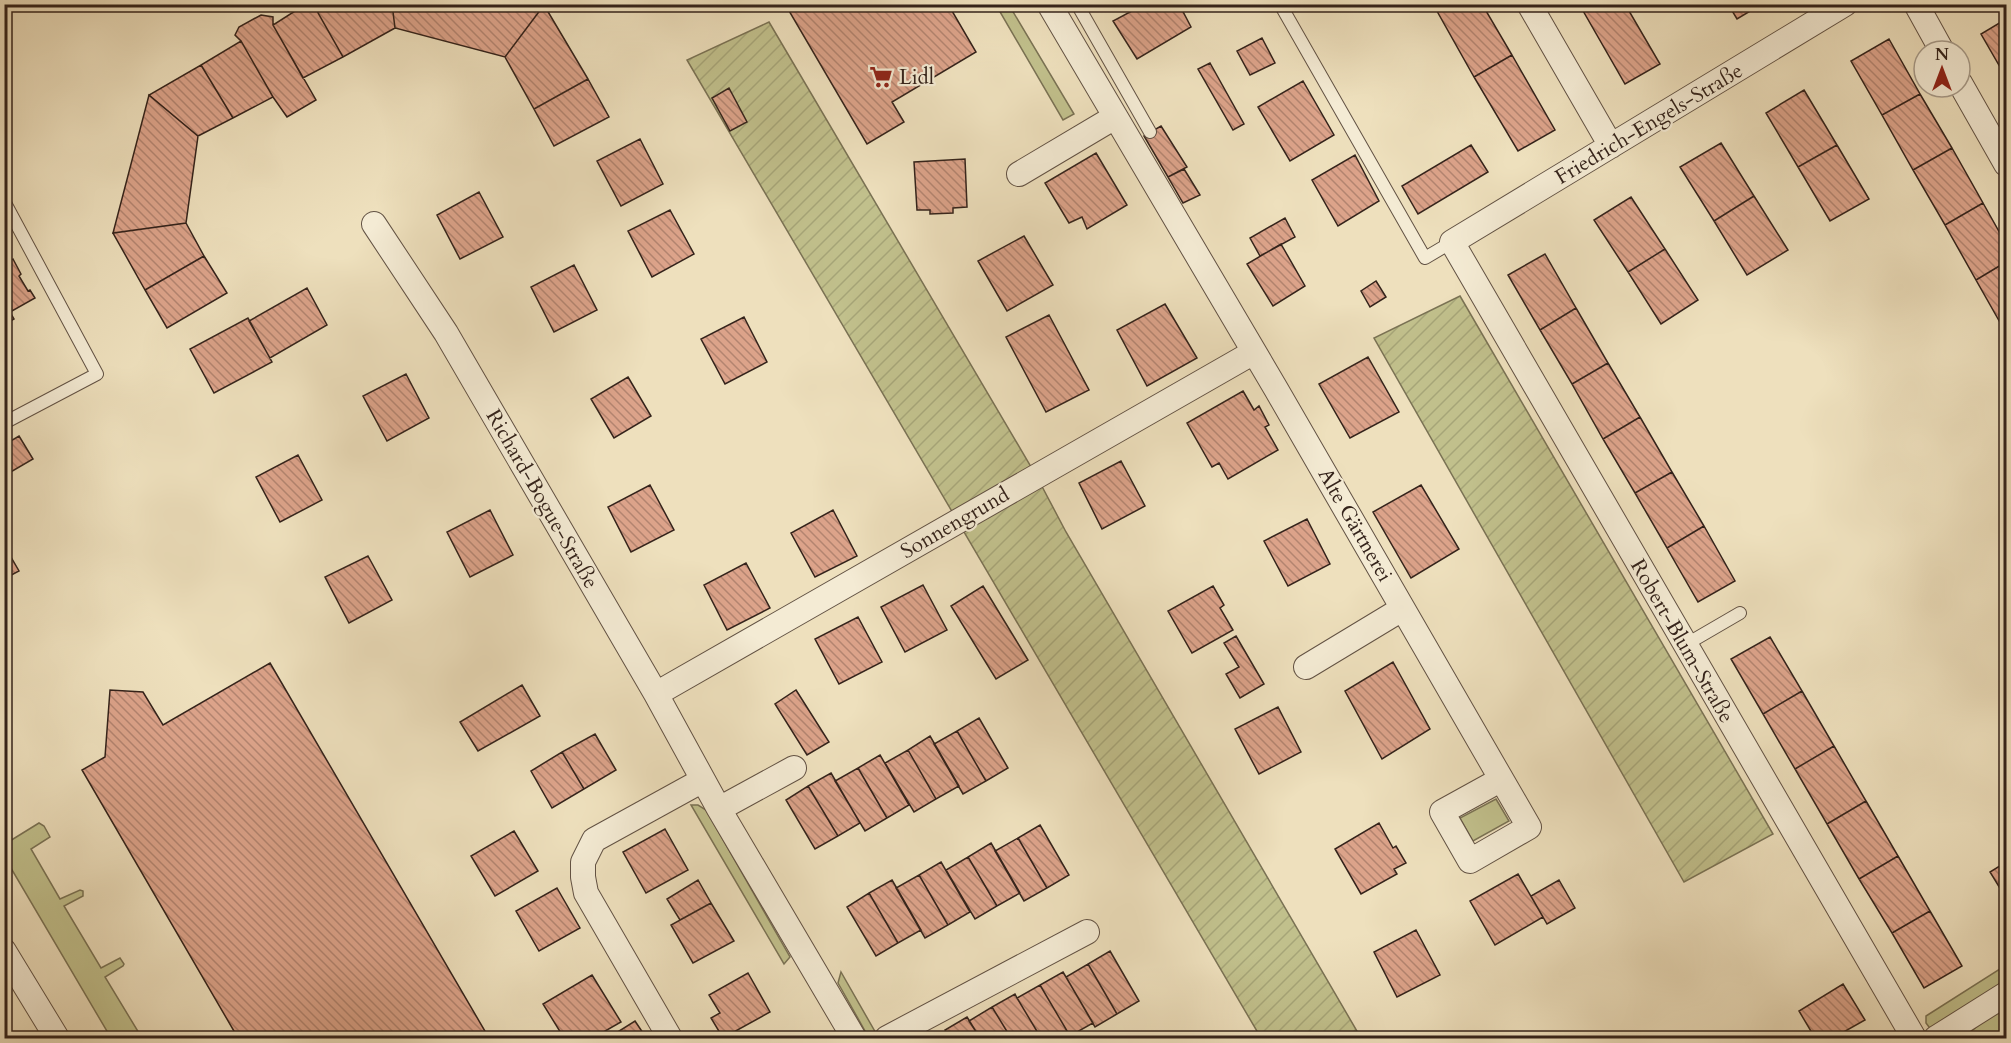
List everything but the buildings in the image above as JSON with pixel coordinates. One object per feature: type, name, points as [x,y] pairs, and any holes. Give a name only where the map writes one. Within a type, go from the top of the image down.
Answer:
[{"type":"street","name":"Alte Gärtnerei","points":[[1049,4],[1254,352],[1500,780]]},
{"type":"street","points":[[1529,4],[1611,146]]},
{"type":"street","name":"Friedrich-Engels-Straße","points":[[1452,242],[1845,4]]},
{"type":"street","points":[[1916,4],[1935,39]]},
{"type":"street","points":[[1970,99],[2007,164]]},
{"type":"street","points":[[1019,174],[1115,117]]},
{"type":"street","name":"Richard-Bogue-Straße","points":[[374,224],[446,333],[656,694],[719,809],[854,1038]]},
{"type":"street","name":"Robert-Blum-Straße","points":[[1452,242],[1914,1038]]},
{"type":"street","name":"Sonnengrund","points":[[656,694],[1254,352]]},
{"type":"street","points":[[1306,667],[1402,609]]},
{"type":"street","points":[[719,809],[794,768]]},
{"type":"street","points":[[670,1038],[586,893],[583,862],[594,840],[703,780]]},
{"type":"street","points":[[887,1038],[1087,932]]},
{"type":"street","points":[[4,951],[57,1038]]},
{"type":"street","points":[[1936,1038],[2007,994]]},
{"type":"lane","points":[[1077,4],[1150,132]]},
{"type":"lane","points":[[1280,4],[1425,258],[1452,242]]},
{"type":"lane","points":[[4,201],[98,374],[4,423]]},
{"type":"lane","points":[[1685,645],[1740,613]]},
{"type":"shaded area","points":[[996,5],[1009,5],[1074,114],[1063,120]]},
{"type":"shaded area","points":[[769,22],[1037,477],[1066,532],[1361,1038],[1261,1038],[687,60]]},
{"type":"shaded area","points":[[1460,296],[1773,834],[1684,882],[1374,338]]},
{"type":"shaded area","points":[[1496,799],[1509,821],[1473,841],[1460,818]]},
{"type":"shaded area","points":[[691,805],[698,805],[706,810],[790,957],[784,964]]},
{"type":"shaded area","points":[[39,823],[44,826],[50,837],[31,849],[60,899],[80,890],[83,891],[83,896],[64,906],[101,968],[120,958],[124,964],[105,977],[142,1038],[111,1038],[5,858],[5,844]]},
{"type":"shaded area","points":[[2006,965],[2006,984],[1932,1031],[1926,1023],[1926,1016]]},
{"type":"shaded area","points":[[841,972],[877,1035],[872,1038],[869,1038],[838,983]]},
{"type":"shaded area","points":[[2006,1006],[2006,1038],[1963,1038],[1984,1021]]},
{"type":"place","name":"Lidl","points":[[881,77]]}]
